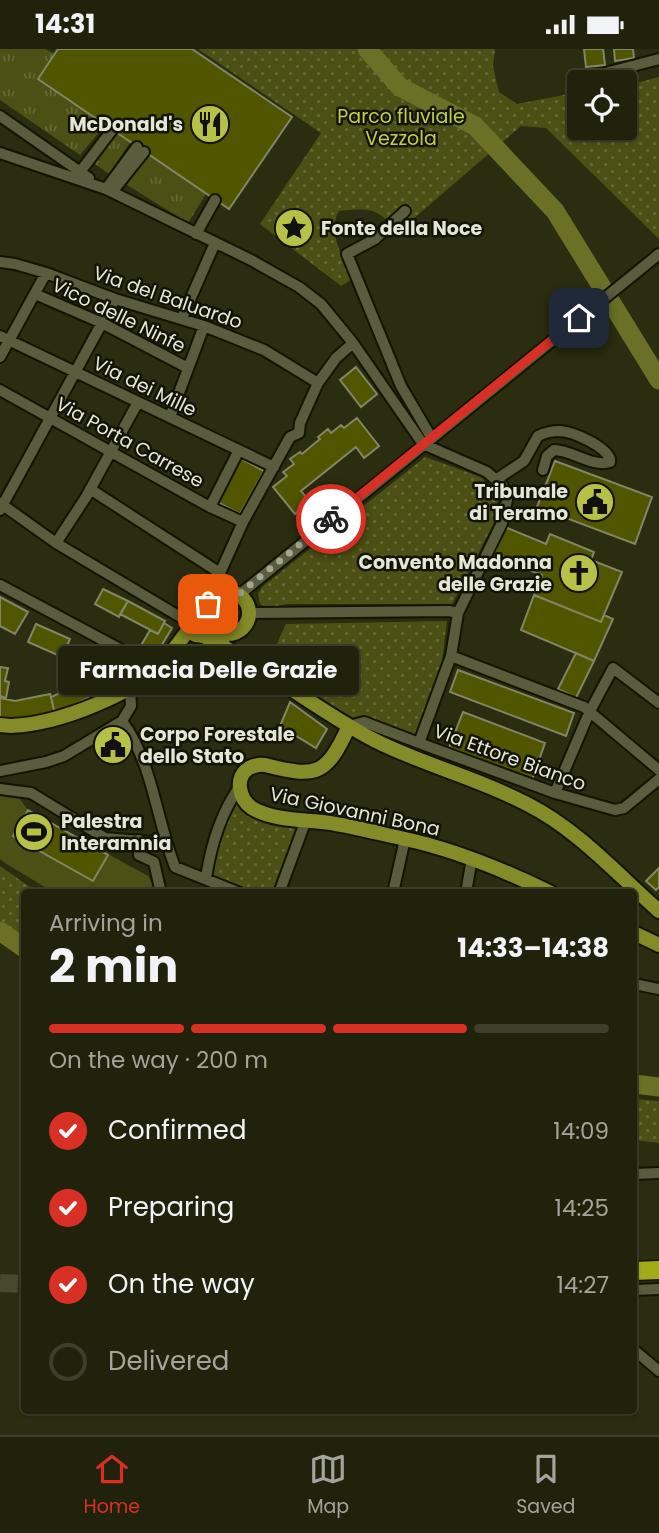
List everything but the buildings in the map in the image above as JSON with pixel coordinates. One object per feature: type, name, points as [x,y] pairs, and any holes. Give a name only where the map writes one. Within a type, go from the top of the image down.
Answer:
[{"type":"highway","points":[[637,1271],[659,1270]]},
{"type":"main road","points":[[0,725],[12,727],[41,723],[65,716],[130,688],[157,669],[190,632],[208,604],[221,593],[230,591],[239,594],[247,603],[247,622],[238,632],[237,645],[242,657]]},
{"type":"main road","points":[[208,604],[206,616],[224,647]]},
{"type":"main road","points":[[190,632],[213,628],[225,634],[238,632]]},
{"type":"main road","points":[[190,632],[204,636],[242,657],[349,726],[416,760],[468,778],[528,804],[570,831],[635,889]]},
{"type":"main road","points":[[240,786],[246,769],[258,764],[305,773],[324,767],[341,744],[349,726]]},
{"type":"main road","name":"Via Giovanni Bona","points":[[240,786],[242,799],[253,808],[277,816],[336,824],[405,839],[472,858],[542,889]]},
{"type":"main road","points":[[637,891],[659,911]]},
{"type":"main road","points":[[637,934],[659,945]]},
{"type":"street","points":[[619,70],[659,59]]},
{"type":"street","points":[[0,116],[106,189],[299,287],[321,303],[431,437],[497,479],[524,461],[538,436],[557,431],[600,446],[610,459],[610,462],[601,464],[554,450],[547,456],[543,470]]},
{"type":"street","points":[[80,172],[112,130]]},
{"type":"street","points":[[106,189],[140,149]]},
{"type":"street","points":[[0,153],[106,189]]},
{"type":"street","points":[[196,234],[215,200]]},
{"type":"street","points":[[405,211],[375,239],[347,254],[401,386],[431,437]]},
{"type":"street","points":[[182,318],[215,243]]},
{"type":"street","points":[[239,594],[659,254]]},
{"type":"street","name":"Via del Baluardo","points":[[0,262],[46,273],[115,299],[204,326],[264,349],[318,383]]},
{"type":"street","points":[[0,356],[5,339],[46,273]]},
{"type":"street","name":"Vico delle Ninfe","points":[[35,294],[102,323],[188,368]]},
{"type":"street","points":[[115,299],[1,506],[190,632]]},
{"type":"street","points":[[170,417],[204,326]]},
{"type":"street","name":"Via dei Mille","points":[[5,339],[274,467]]},
{"type":"street","points":[[221,593],[220,573],[243,522],[290,437],[301,435],[300,423],[318,383],[336,358],[353,343]]},
{"type":"street","name":"Via Porta Carrese","points":[[0,390],[110,453],[243,522]]},
{"type":"street","points":[[57,543],[138,403]]},
{"type":"street","points":[[210,507],[239,450]]},
{"type":"street","name":"Via Ettore Bianco","points":[[497,479],[506,492],[506,512],[458,614],[451,656],[419,743],[555,793],[615,810],[624,808],[659,779]]},
{"type":"street","points":[[90,489],[220,573]]},
{"type":"street","points":[[0,586],[157,669]]},
{"type":"street","points":[[249,613],[449,611],[458,614]]},
{"type":"street","points":[[451,656],[584,707],[659,770]]},
{"type":"street","points":[[555,793],[613,668],[659,703]]},
{"type":"street","points":[[0,771],[64,756],[122,721],[131,706],[130,688]]},
{"type":"street","points":[[122,721],[136,741],[161,821],[164,840],[175,867],[231,889]]},
{"type":"street","points":[[349,726],[364,722],[419,743]]},
{"type":"street","points":[[206,878],[213,841],[230,800],[240,786]]},
{"type":"street","points":[[0,789],[31,793],[105,838],[151,842],[164,840]]},
{"type":"street","points":[[280,889],[306,820]]},
{"type":"street","points":[[394,889],[405,839]]},
{"type":"street","points":[[139,840],[139,855],[154,862],[160,889]]},
{"type":"street","points":[[467,889],[472,858]]},
{"type":"street","points":[[637,985],[659,989]]},
{"type":"street","points":[[637,1174],[659,1173]]},
{"type":"street","points":[[637,1290],[659,1289]]},
{"type":"street","points":[[637,1353],[659,1371]]},
{"type":"green space","points":[[0,49],[45,49],[55,54],[38,79],[105,125],[80,155],[0,100]]},
{"type":"green space","name":"Parco fluviale Vezzola","points":[[198,49],[495,49],[493,67],[499,92],[517,104],[567,94],[567,140],[637,140],[637,83],[659,77],[659,239],[546,128],[521,126],[399,231],[372,211],[339,211],[335,219],[335,236],[352,279],[341,286],[260,224],[321,133]]},
{"type":"green space","points":[[117,133],[130,142],[109,174],[95,164]]},
{"type":"green space","points":[[147,154],[206,194],[188,223],[127,185]]},
{"type":"green space","points":[[425,457],[481,477],[497,496],[497,517],[452,604],[287,604],[270,608],[260,604],[258,594],[262,587]]},
{"type":"green space","points":[[447,621],[442,661],[449,663],[419,743],[358,723],[264,671],[286,624]]},
{"type":"green space","name":"Palestra Interamnia","points":[[0,796],[20,799],[28,810],[148,876],[155,889],[48,889],[0,859]]},
{"type":"green space","points":[[230,800],[264,812],[306,820],[280,889],[233,889],[206,878]]},
{"type":"green space","points":[[0,866],[33,889],[21,889],[21,942],[0,921]]},
{"type":"green space","points":[[637,1099],[659,1101],[659,1143],[637,1140]]},
{"type":"waterway","points":[[367,49],[400,87],[475,126],[555,211],[659,380]]},
{"type":"waterway","points":[[0,931],[21,946]]},
{"type":"waterway","points":[[637,1084],[659,1087]]},
{"type":"tunnel","points":[[0,1283],[21,1284]]},
{"type":"way so far","points":[[208,604],[213,597],[227,591],[239,594],[331,519]]},
{"type":"place","name":"McDonald's","points":[[210,124]]},
{"type":"place","name":"Fonte della Noce","points":[[294,228]]},
{"type":"place","name":"Tribunale di Teramo","points":[[595,502]]},
{"type":"place","name":"Convento Madonna delle Grazie","points":[[579,573]]},
{"type":"place","name":"Farmacia Delle Grazie","points":[[208,604]]},
{"type":"place","name":"Corpo Forestale dello Stato","points":[[113,745]]},
{"type":"place","name":"Palestra Interamnia","points":[[34,832]]},
{"type":"route","points":[[331,519],[579,318]]}]
